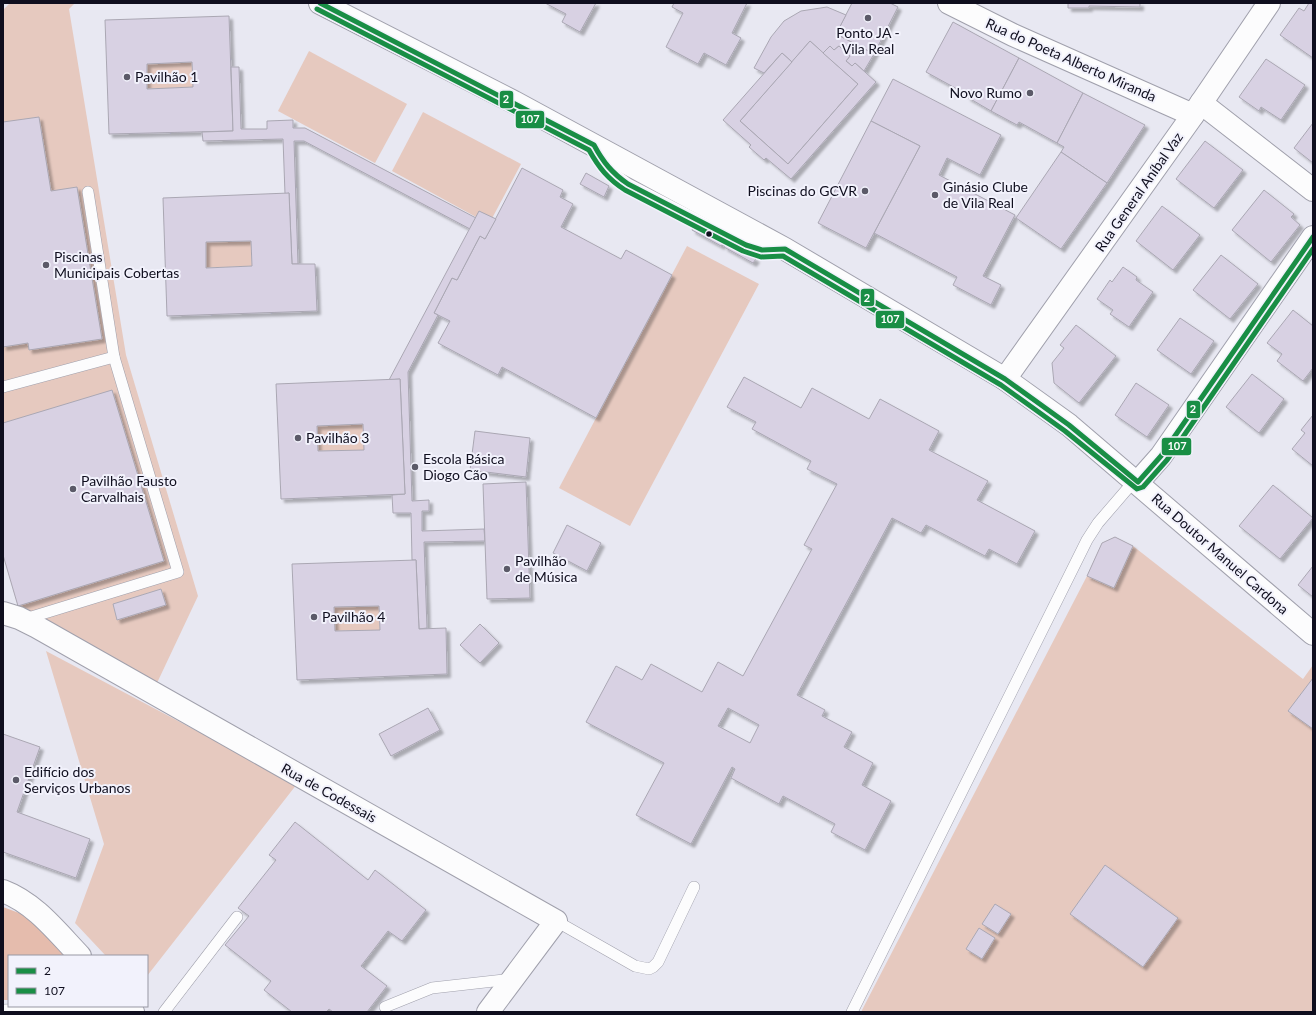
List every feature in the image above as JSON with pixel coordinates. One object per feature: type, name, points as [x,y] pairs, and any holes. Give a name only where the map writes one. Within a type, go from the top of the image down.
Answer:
[{"type":"street","name":"Rua Doutor Manuel Cardona","points":[[320,3],[594,146],[785,249],[1005,379],[1069,425],[1137,481],[1313,634]]},
{"type":"street","name":"Rua do Poeta Alberto Miranda","points":[[949,3],[1007,32],[1197,109],[1313,190]]},
{"type":"street","name":"Rua General Aníbal Vaz","points":[[1005,379],[1197,109],[1270,3]]},
{"type":"street","points":[[1137,481],[1161,456],[1313,237]]},
{"type":"street","name":"Rua de Codessais","points":[[12,616],[556,921]]},
{"type":"street","points":[[3,891],[18,898],[38,912],[79,955]]},
{"type":"street","points":[[488,1012],[556,921]]},
{"type":"lane","points":[[12,616],[178,572],[114,357],[88,192]]},
{"type":"lane","points":[[3,387],[114,357]]},
{"type":"lane","points":[[852,1012],[1087,540],[1098,524],[1137,481]]},
{"type":"lane","points":[[556,921],[630,964],[644,969],[649,969],[658,962],[694,887]]},
{"type":"lane","points":[[164,1012],[237,917]]},
{"type":"lane","points":[[384,1007],[432,988],[512,979]]},
{"type":"lane","points":[[3,1010],[96,1007]]},
{"type":"shaded area","points":[[10,3],[75,3],[69,9],[126,355],[198,596],[157,683],[18,606],[3,555],[3,10]],"holes":[[[161,589],[166,605],[117,620],[113,604]]]},
{"type":"shaded area","points":[[309,51],[407,104],[375,163],[278,111]]},
{"type":"shaded area","points":[[192,62],[193,87],[147,89],[147,64]]},
{"type":"shaded area","points":[[423,112],[521,164],[489,224],[392,171]]},
{"type":"shaded area","points":[[251,241],[252,266],[206,268],[206,242]]},
{"type":"shaded area","points":[[687,246],[759,284],[630,526],[559,488]]},
{"type":"shaded area","points":[[363,424],[364,450],[318,451],[317,426]]},
{"type":"shaded area","points":[[1115,537],[1133,546],[1303,679],[1313,665],[1313,1012],[861,1012],[1087,576],[1102,543]]},
{"type":"shaded area","points":[[379,606],[380,630],[335,631],[334,607]]},
{"type":"shaded area","points":[[46,651],[297,784],[148,975],[148,955],[105,955],[75,923],[104,844]]},
{"type":"shaded area","points":[[3,907],[27,916],[72,955],[8,955],[8,1000],[3,1000]]},
{"type":"building","points":[[545,3],[596,3],[580,32],[562,22],[566,14]]},
{"type":"building","points":[[674,3],[747,3],[732,33],[741,38],[726,65],[704,53],[698,64],[666,47],[683,13],[672,7]]},
{"type":"building","points":[[852,3],[890,3],[898,7],[874,54],[836,34]]},
{"type":"building","points":[[1068,3],[1140,3],[1140,7],[1089,6],[1089,8],[1068,8]]},
{"type":"building","points":[[1309,3],[1313,3],[1313,58],[1280,35],[1299,8],[1304,11]]},
{"type":"building","points":[[827,7],[846,15],[836,34],[874,54],[864,71],[855,63],[852,66],[846,61],[850,56],[839,46],[834,50],[830,46],[823,53],[810,41],[792,62],[782,53],[764,73],[754,68],[771,37],[784,21],[801,11]]},
{"type":"building","name":"Pavilhão 1","points":[[229,16],[233,131],[109,134],[105,20]],"holes":[[[192,62],[193,87],[147,89],[147,64]]]},
{"type":"building","points":[[953,22],[1019,58],[991,111],[967,97],[968,95],[926,72]]},
{"type":"building","points":[[810,41],[858,84],[788,164],[740,121]]},
{"type":"building","points":[[830,46],[834,50],[839,46],[850,56],[846,61],[852,66],[855,63],[876,82],[791,179],[766,158],[764,160],[749,147],[751,145],[723,120],[782,53],[792,62],[740,121],[788,164],[858,84],[823,53]]},
{"type":"building","points":[[1019,58],[1083,93],[1057,143],[1019,122],[1017,125],[991,111]]},
{"type":"building","points":[[1266,59],[1305,85],[1281,120],[1261,107],[1259,111],[1239,97]]},
{"type":"building","points":[[231,67],[239,67],[241,129],[267,129],[267,121],[293,120],[293,128],[305,128],[476,218],[470,229],[304,141],[294,141],[298,264],[292,264],[289,193],[285,194],[283,139],[203,141],[202,132],[233,131]]},
{"type":"building","name":"Ginásio Clube de Vila Real","points":[[893,79],[1001,135],[980,175],[947,158],[939,175],[1015,215],[983,276],[1001,285],[991,305],[953,285],[957,277],[874,233],[920,146],[871,121]]},
{"type":"building","points":[[1083,93],[1145,125],[1107,183],[1061,152],[1064,147],[1057,143]]},
{"type":"building","name":"Piscinas Municipais Cobertas","points":[[39,117],[51,191],[77,187],[102,339],[29,350],[28,343],[3,347],[3,122]]},
{"type":"building","name":"Piscinas do GCVR","points":[[871,121],[920,146],[866,248],[818,223]]},
{"type":"building","points":[[1313,123],[1313,163],[1294,148]]},
{"type":"building","points":[[1205,141],[1243,170],[1214,208],[1176,179]]},
{"type":"building","points":[[1061,152],[1107,183],[1061,249],[1016,218]]},
{"type":"building","points":[[522,168],[563,190],[560,197],[573,204],[561,227],[621,259],[626,250],[672,275],[596,418],[502,367],[498,375],[438,343],[450,321],[434,313],[452,278],[457,280],[480,236],[485,239]]},
{"type":"building","points":[[586,173],[609,186],[604,197],[580,184]]},
{"type":"building","points":[[1264,190],[1294,214],[1291,217],[1300,225],[1271,262],[1232,230]]},
{"type":"building","points":[[289,193],[292,264],[315,264],[317,311],[167,316],[163,198]],"holes":[[[251,241],[252,266],[206,268],[206,242]]]},
{"type":"building","points":[[1162,206],[1200,235],[1173,270],[1136,241]]},
{"type":"building","points":[[479,211],[496,219],[485,239],[480,236],[457,280],[452,278],[434,313],[438,315],[408,372],[412,501],[429,500],[429,511],[422,511],[422,531],[484,529],[485,541],[424,542],[427,628],[419,629],[416,560],[412,560],[411,513],[393,513],[392,495],[405,494],[400,379],[389,380]]},
{"type":"building","points":[[694,226],[724,242],[721,246],[692,230]]},
{"type":"building","points":[[726,243],[756,259],[753,263],[724,247]]},
{"type":"building","points":[[1221,255],[1258,284],[1230,319],[1193,290]]},
{"type":"building","points":[[1123,267],[1137,277],[1136,280],[1153,292],[1129,327],[1110,314],[1113,310],[1097,299],[1110,280],[1112,282]]},
{"type":"building","points":[[1293,310],[1313,326],[1313,368],[1303,381],[1277,361],[1282,354],[1267,343]]},
{"type":"building","points":[[1180,318],[1214,341],[1191,374],[1157,350]]},
{"type":"building","points":[[1076,325],[1116,356],[1079,403],[1054,383],[1052,363],[1064,348],[1060,345]]},
{"type":"building","points":[[1252,374],[1284,399],[1259,433],[1226,407]]},
{"type":"building","points":[[744,377],[801,408],[812,388],[869,419],[880,399],[939,431],[929,450],[988,481],[977,500],[1035,531],[1017,564],[989,549],[985,556],[926,525],[921,533],[892,518],[797,695],[825,710],[822,716],[852,732],[844,747],[873,763],[862,785],[891,801],[865,850],[831,832],[835,824],[783,796],[779,804],[731,778],[735,769],[732,767],[691,844],[636,815],[664,763],[586,722],[616,666],[642,680],[651,664],[702,692],[718,662],[743,676],[812,549],[804,545],[837,484],[807,469],[811,461],[752,429],[756,422],[727,407]],"holes":[[[728,708],[759,725],[750,743],[718,726]]]},
{"type":"building","name":"Pavilhão 3","points":[[400,379],[405,494],[281,499],[276,384]],"holes":[[[363,424],[364,450],[318,451],[317,426]]]},
{"type":"building","points":[[1136,383],[1169,405],[1147,437],[1115,415]]},
{"type":"building","name":"Pavilhão Fausto Carvalhais","points":[[112,390],[164,561],[18,606],[3,555],[3,423]]},
{"type":"building","points":[[1313,415],[1313,466],[1292,449],[1305,433],[1301,430]]},
{"type":"building","points":[[475,431],[530,438],[526,477],[470,470]]},
{"type":"building","name":"Pavilhão de Música","points":[[526,482],[530,598],[487,599],[483,484]]},
{"type":"building","points":[[1273,485],[1313,518],[1280,559],[1239,526]]},
{"type":"building","points":[[567,525],[601,543],[587,571],[553,553]]},
{"type":"building","points":[[1115,537],[1133,546],[1114,588],[1087,576],[1102,543]]},
{"type":"building","name":"Pavilhão 4","points":[[416,560],[419,629],[446,628],[447,674],[297,680],[292,564]],"holes":[[[379,606],[380,630],[335,631],[334,607]]]},
{"type":"building","points":[[1313,566],[1313,597],[1298,585]]},
{"type":"building","points":[[161,589],[166,605],[117,620],[113,604]]},
{"type":"building","points":[[480,624],[499,643],[480,663],[460,645]]},
{"type":"building","points":[[1313,678],[1313,729],[1288,711]]},
{"type":"building","points":[[428,708],[440,730],[391,756],[379,734]]},
{"type":"building","name":"Edifício dos Serviços Urbanos","points":[[3,734],[40,747],[17,812],[90,839],[76,878],[3,852]]},
{"type":"building","points":[[295,822],[368,880],[375,870],[426,910],[402,941],[388,931],[361,966],[387,986],[367,1012],[333,1012],[329,1009],[326,1012],[292,1012],[264,990],[271,981],[225,945],[249,916],[238,908],[276,860],[269,855]]},
{"type":"building","points":[[1105,865],[1178,918],[1143,967],[1070,914]]},
{"type":"building","points":[[995,904],[1011,914],[998,934],[982,924]]},
{"type":"building","points":[[979,928],[995,938],[982,959],[966,949]]},
{"type":"transit line","name":"2","points":[[320,3],[594,145],[608,167],[628,184],[746,245],[762,250],[785,249],[1005,379],[1069,425],[1138,482],[1161,456],[1313,237]]},
{"type":"transit line","name":"107","points":[[317,9],[589,150],[604,173],[625,190],[743,251],[761,257],[783,256],[1001,385],[1065,431],[1137,489],[1143,487],[1167,460],[1313,249]]},
{"type":"place","name":"Ponto JA - Vila Real","points":[[868,18]]},
{"type":"place","name":"Pavilhão 1","points":[[127,77]]},
{"type":"place","name":"Novo Rumo","points":[[1030,93]]},
{"type":"place","name":"Piscinas do GCVR","points":[[865,191]]},
{"type":"place","name":"Ginásio Clube de Vila Real","points":[[935,195]]},
{"type":"place","name":"Piscinas Municipais Cobertas","points":[[46,265]]},
{"type":"place","name":"Pavilhão 3","points":[[298,438]]},
{"type":"place","name":"Escola Básica Diogo Cão","points":[[415,467]]},
{"type":"place","name":"Pavilhão Fausto Carvalhais","points":[[73,489]]},
{"type":"place","name":"Pavilhão de Música","points":[[507,569]]},
{"type":"place","name":"Pavilhão 4","points":[[314,617]]},
{"type":"place","name":"Edifício dos Serviços Urbanos","points":[[16,780]]}]
